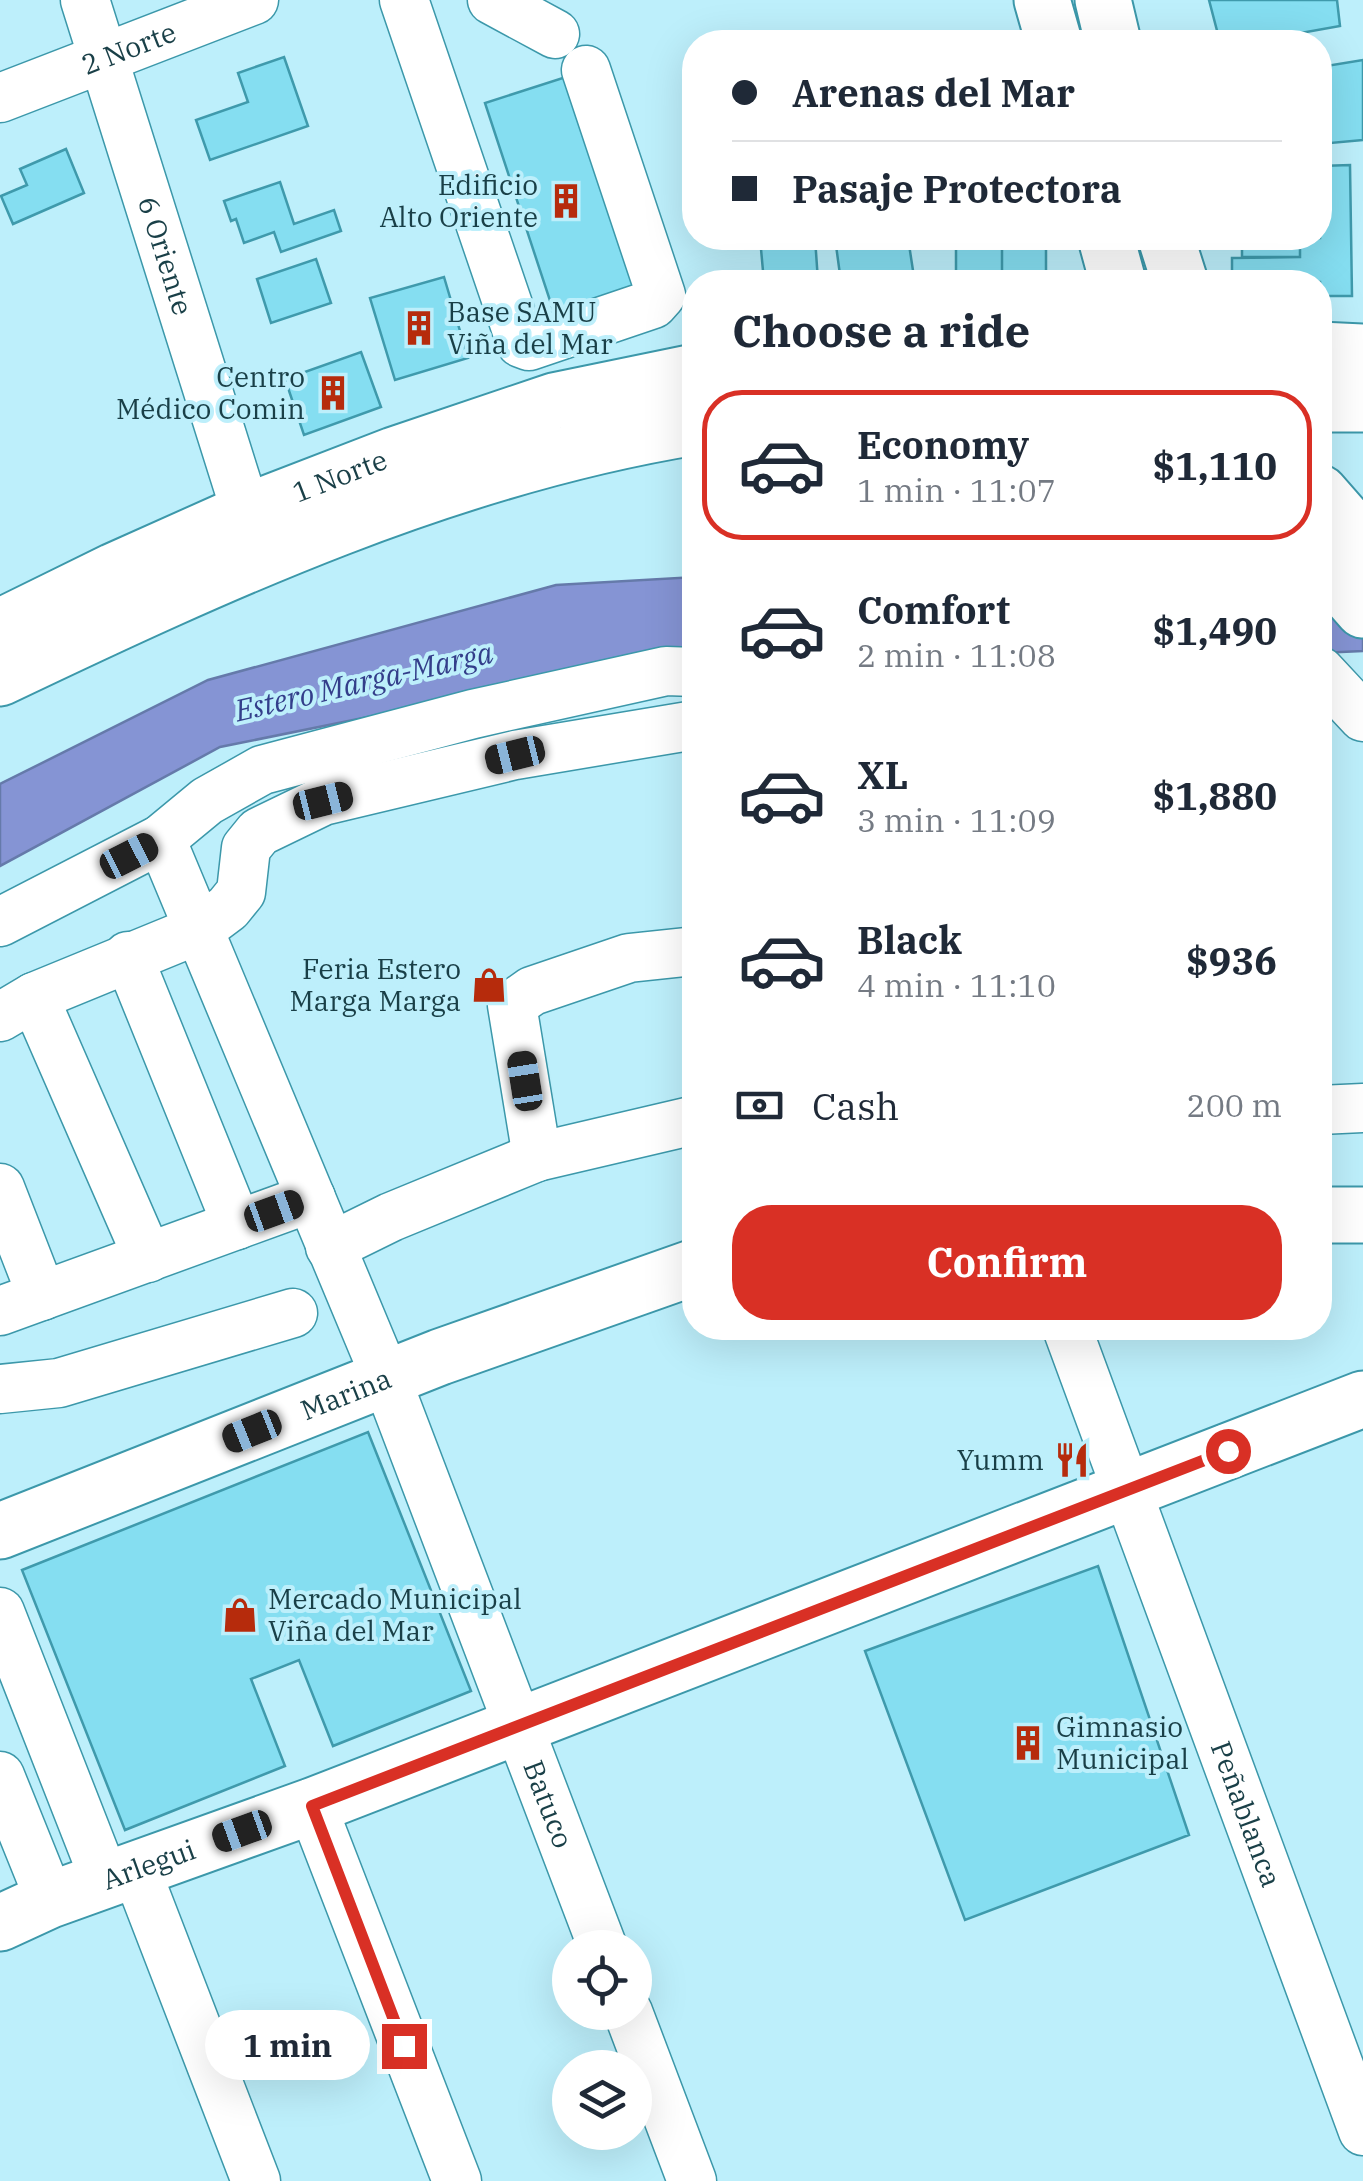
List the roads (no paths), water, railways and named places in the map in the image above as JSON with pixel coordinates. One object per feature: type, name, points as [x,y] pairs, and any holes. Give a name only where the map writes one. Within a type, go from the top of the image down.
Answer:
[{"type":"main road","points":[[1042,0],[1051,30]]},
{"type":"main road","points":[[1103,0],[1110,30]]},
{"type":"main road","points":[[1332,351],[1363,352]]},
{"type":"main road","name":"1 Norte","points":[[0,627],[246,512],[394,454],[554,401],[682,375]]},
{"type":"main road","points":[[1332,404],[1363,404]]},
{"type":"main road","name":"1 Norte","points":[[0,678],[331,529],[488,474],[638,436],[682,429]]},
{"type":"main road","points":[[1332,507],[1363,542]]},
{"type":"main road","points":[[1332,575],[1363,610]]},
{"type":"main road","points":[[1332,1215],[1363,1215]]},
{"type":"main road","name":"Marina","points":[[0,1531],[386,1378],[682,1271]]},
{"type":"main road","name":"Arlegui","points":[[0,1923],[50,1900],[312,1806],[1363,1399]]},
{"type":"street","name":"6 Oriente","points":[[85,0],[246,512]]},
{"type":"street","name":"2 Norte","points":[[0,98],[254,0]]},
{"type":"street","points":[[404,0],[521,342],[529,346],[653,304],[660,295],[586,70]]},
{"type":"street","points":[[492,0],[555,34]]},
{"type":"street","points":[[1332,667],[1363,663]]},
{"type":"street","points":[[0,922],[161,839],[207,801],[262,770],[492,710],[666,671],[682,672]]},
{"type":"street","points":[[1332,681],[1363,716]]},
{"type":"street","points":[[1332,716],[1363,716]]},
{"type":"street","points":[[148,1258],[17,1007],[128,956],[200,929],[228,908],[240,892],[246,848],[259,832],[323,801],[515,755],[682,727]]},
{"type":"street","name":"Batuco","points":[[161,839],[386,1378],[596,1930]]},
{"type":"street","points":[[538,1157],[512,1005],[532,990],[629,958],[682,952]]},
{"type":"street","points":[[128,956],[238,1225]]},
{"type":"street","points":[[1332,1109],[1363,1108]]},
{"type":"street","points":[[330,1247],[391,1217],[538,1157],[682,1123]]},
{"type":"street","points":[[0,1188],[21,1304],[311,1198]]},
{"type":"street","points":[[0,1389],[60,1383],[293,1313]]},
{"type":"street","name":"Peñablanca","points":[[1071,1340],[1363,2131]]},
{"type":"street","points":[[0,1612],[256,2181]]},
{"type":"street","points":[[0,1776],[50,1900]]},
{"type":"street","points":[[312,1806],[456,2181]]},
{"type":"street","points":[[635,2030],[692,2181]]},
{"type":"water","points":[[1332,562],[1363,563],[1363,651],[1332,652]]},
{"type":"water","name":"Estero Marga-Marga","points":[[682,578],[682,657],[664,657],[220,747],[0,866],[0,784],[208,680],[556,585]]},
{"type":"place","name":"Edificio Alto Oriente","points":[[566,201]]},
{"type":"place","name":"Base SAMU Viña del Mar","points":[[419,328]]},
{"type":"place","name":"Centro Médico Comin","points":[[333,393]]},
{"type":"place","name":"Feria Estero Marga Marga","points":[[489,985]]},
{"type":"place","name":"Yumm","points":[[1072,1460]]},
{"type":"place","name":"Mercado Municipal Viña del Mar","points":[[240,1615]]},
{"type":"place","name":"Gimnasio Municipal","points":[[1028,1743]]}]
